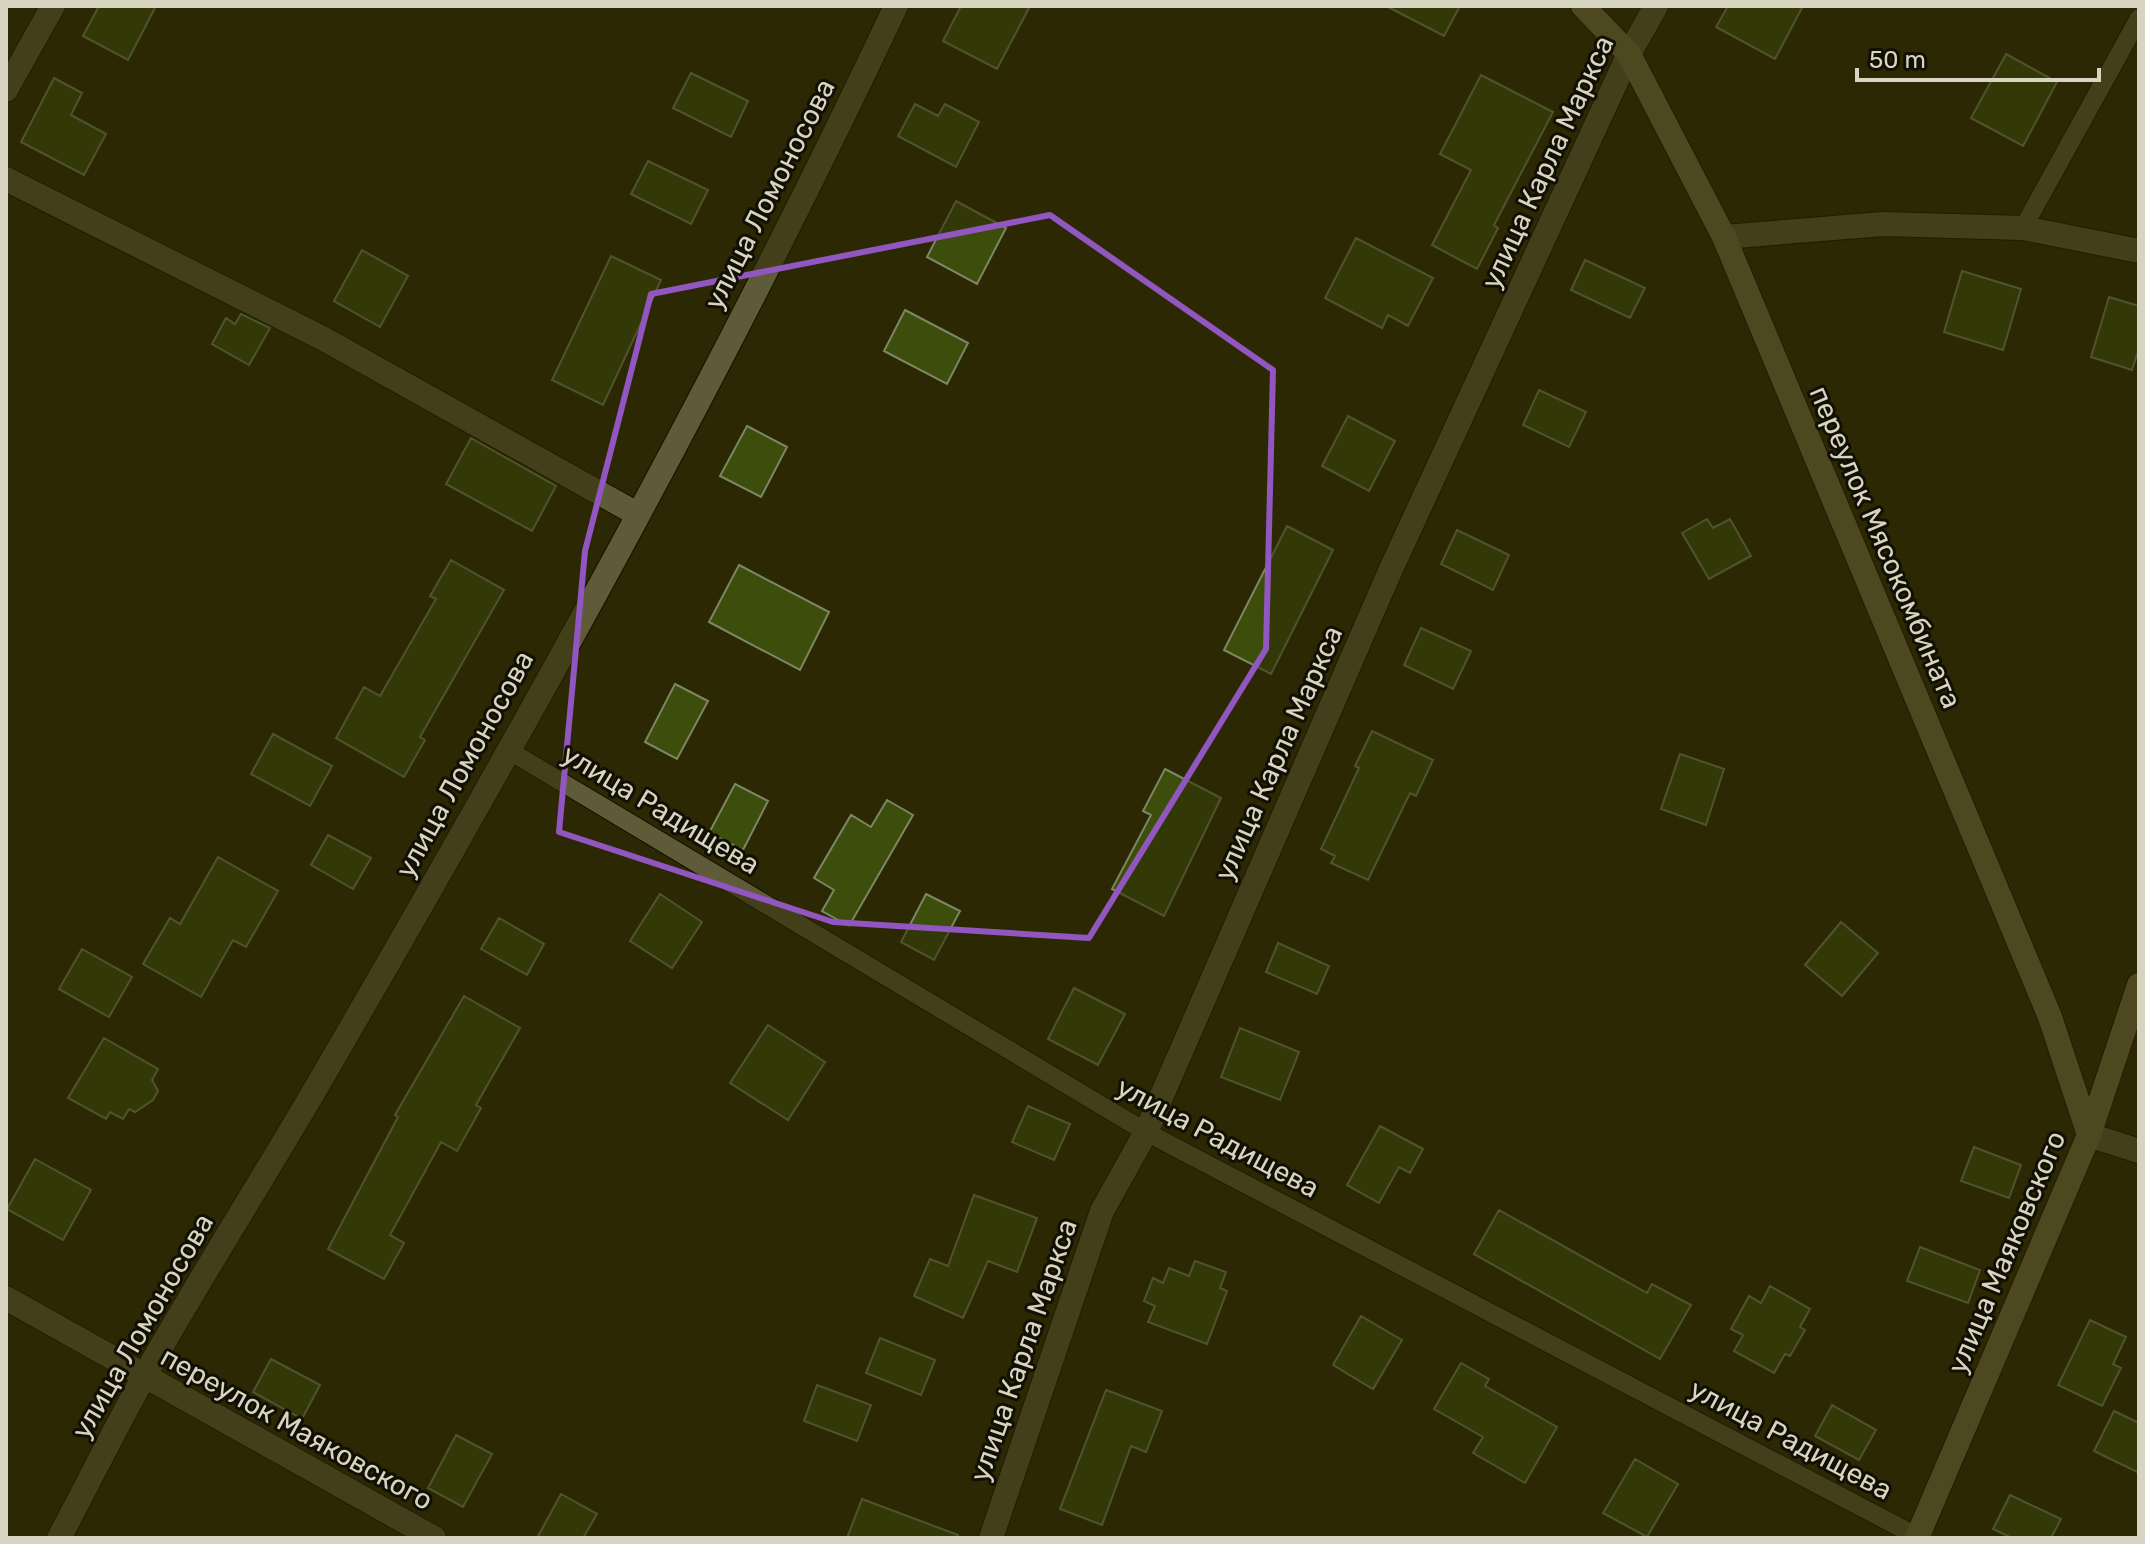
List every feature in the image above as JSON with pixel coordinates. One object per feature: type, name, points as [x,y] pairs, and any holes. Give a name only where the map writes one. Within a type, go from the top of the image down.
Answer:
[{"type":"street","points":[[6,90],[53,6]]},
{"type":"street","name":"улица Ломоносова","points":[[59,1538],[144,1377],[320,1080],[508,750],[637,514],[841,122],[896,6]]},
{"type":"street","name":"переулок Мясокомбината","points":[[1583,6],[1629,54],[1724,237],[2050,1017],[2089,1135]]},
{"type":"street","name":"улица Карла Маркса","points":[[991,1538],[1102,1211],[1146,1132],[1391,569],[1629,54],[1656,6]]},
{"type":"street","points":[[6,179],[324,339],[637,514]]},
{"type":"street","points":[[1724,237],[1883,224],[2023,228],[2139,251]]},
{"type":"street","name":"улица Маяковского","points":[[1918,1537],[2089,1135],[2139,985]]},
{"type":"street","points":[[2089,1135],[2139,1151]]},
{"type":"street","name":"переулок Маяковского","points":[[6,1298],[434,1538]]},
{"type":"lane","points":[[2023,228],[2139,18]]},
{"type":"lane","name":"улица Радищева","points":[[508,750],[1146,1132],[1918,1537]]},
{"type":"highlighted area","points":[[1050,215],[1273,370],[1266,649],[1089,938],[833,922],[559,832],[585,551],[651,294]]},
{"type":"building","points":[[99,6],[156,6],[128,60],[83,36]]},
{"type":"building","points":[[961,6],[1030,6],[997,69],[943,41]]},
{"type":"building","points":[[1386,6],[1460,6],[1444,36]]},
{"type":"building","points":[[1728,6],[1803,6],[1775,59],[1716,27]]},
{"type":"building","points":[[2006,54],[2057,82],[2023,146],[1971,118]]},
{"type":"building","points":[[691,73],[748,101],[731,137],[673,108]]},
{"type":"building","points":[[1481,75],[1553,112],[1494,225],[1498,228],[1477,269],[1432,245],[1471,170],[1440,154]]},
{"type":"building","points":[[54,78],[82,93],[71,115],[106,134],[84,175],[21,142]]},
{"type":"building","points":[[915,104],[938,116],[945,104],[979,122],[956,167],[898,136]]},
{"type":"building","points":[[648,161],[708,190],[691,224],[631,194]]},
{"type":"building","points":[[956,201],[1006,228],[977,284],[927,257]]},
{"type":"building","points":[[1356,238],[1433,278],[1408,326],[1388,315],[1382,328],[1325,298]]},
{"type":"building","points":[[362,250],[408,276],[380,327],[334,301]]},
{"type":"building","points":[[611,256],[661,280],[603,405],[552,380]]},
{"type":"building","points":[[1585,260],[1645,288],[1630,318],[1571,290]]},
{"type":"building","points":[[1962,271],[2021,289],[2003,350],[1944,332]]},
{"type":"building","points":[[2109,297],[2139,306],[2139,348],[2132,370],[2091,357]]},
{"type":"building","points":[[905,310],[968,343],[947,384],[884,351]]},
{"type":"building","points":[[241,314],[270,328],[249,365],[212,344],[226,318],[235,324]]},
{"type":"building","points":[[1539,390],[1586,412],[1569,447],[1523,425]]},
{"type":"building","points":[[1348,416],[1395,441],[1369,491],[1322,466]]},
{"type":"building","points":[[747,426],[787,447],[761,497],[720,476]]},
{"type":"building","points":[[471,438],[556,486],[532,531],[446,484]]},
{"type":"building","points":[[1707,519],[1713,528],[1730,519],[1751,556],[1709,579],[1682,533]]},
{"type":"building","points":[[1287,526],[1333,550],[1271,674],[1224,650]]},
{"type":"building","points":[[1457,530],[1509,555],[1493,590],[1441,564]]},
{"type":"building","points":[[451,560],[504,590],[420,737],[425,740],[404,777],[336,738],[364,687],[380,696],[436,599],[430,596]]},
{"type":"building","points":[[739,565],[829,612],[800,670],[709,622]]},
{"type":"building","points":[[1421,628],[1471,651],[1453,689],[1404,665]]},
{"type":"building","points":[[675,684],[708,701],[677,759],[645,742]]},
{"type":"building","points":[[1372,731],[1433,760],[1416,796],[1410,793],[1368,880],[1331,863],[1335,856],[1321,849],[1359,768],[1355,766]]},
{"type":"building","points":[[273,734],[332,766],[310,806],[251,774]]},
{"type":"building","points":[[1680,754],[1724,769],[1706,825],[1661,809]]},
{"type":"building","points":[[1165,769],[1221,798],[1164,916],[1112,889],[1151,815],[1143,811]]},
{"type":"building","points":[[735,784],[768,801],[743,850],[709,833]]},
{"type":"building","points":[[887,800],[913,815],[849,926],[822,911],[834,890],[814,878],[851,815],[871,827]]},
{"type":"building","points":[[328,835],[371,858],[353,889],[311,865]]},
{"type":"building","points":[[218,857],[278,891],[246,947],[233,940],[201,997],[143,964],[170,918],[180,924]]},
{"type":"building","points":[[660,894],[702,922],[672,968],[630,941]]},
{"type":"building","points":[[926,894],[960,911],[934,960],[901,942]]},
{"type":"building","points":[[499,918],[544,944],[527,975],[481,949]]},
{"type":"building","points":[[1841,922],[1878,953],[1842,996],[1805,965]]},
{"type":"building","points":[[1278,943],[1329,966],[1317,994],[1266,972]]},
{"type":"building","points":[[82,949],[132,977],[109,1017],[59,989]]},
{"type":"building","points":[[1074,988],[1125,1014],[1098,1065],[1048,1039]]},
{"type":"building","points":[[464,996],[520,1028],[476,1105],[481,1108],[457,1151],[441,1142],[390,1235],[404,1243],[384,1279],[328,1249],[398,1117],[395,1115]]},
{"type":"building","points":[[768,1025],[825,1062],[788,1120],[730,1083]]},
{"type":"building","points":[[1240,1028],[1299,1052],[1280,1100],[1221,1077]]},
{"type":"building","points":[[104,1038],[158,1069],[152,1080],[158,1091],[153,1100],[135,1112],[129,1109],[123,1119],[110,1112],[106,1119],[68,1098]]},
{"type":"building","points":[[1028,1106],[1070,1124],[1054,1160],[1012,1142]]},
{"type":"building","points":[[1380,1126],[1423,1149],[1410,1173],[1399,1167],[1379,1203],[1347,1185]]},
{"type":"building","points":[[1974,1147],[2021,1165],[2009,1198],[1961,1181]]},
{"type":"building","points":[[35,1159],[91,1190],[63,1240],[7,1209]]},
{"type":"building","points":[[974,1195],[1037,1218],[1017,1272],[988,1261],[963,1318],[914,1296],[930,1259],[948,1266]]},
{"type":"building","points":[[1499,1210],[1647,1293],[1652,1284],[1691,1305],[1660,1359],[1474,1254]]},
{"type":"building","points":[[1920,1247],[1980,1270],[1968,1303],[1907,1281]]},
{"type":"building","points":[[1195,1261],[1226,1272],[1220,1288],[1227,1291],[1207,1344],[1148,1322],[1155,1306],[1144,1301],[1153,1278],[1163,1283],[1169,1268],[1189,1276]]},
{"type":"building","points":[[1770,1286],[1810,1309],[1800,1327],[1805,1330],[1790,1356],[1785,1354],[1774,1373],[1734,1351],[1743,1335],[1731,1329],[1749,1296],[1761,1303]]},
{"type":"building","points":[[1361,1316],[1402,1340],[1373,1389],[1333,1365]]},
{"type":"building","points":[[2090,1320],[2126,1337],[2113,1364],[2121,1368],[2102,1406],[2058,1385]]},
{"type":"building","points":[[880,1338],[935,1360],[921,1395],[866,1373]]},
{"type":"building","points":[[271,1359],[320,1385],[302,1419],[253,1392]]},
{"type":"building","points":[[1461,1363],[1489,1379],[1485,1386],[1557,1427],[1525,1483],[1473,1453],[1483,1437],[1434,1409]]},
{"type":"building","points":[[817,1385],[871,1405],[857,1441],[804,1421]]},
{"type":"building","points":[[1106,1390],[1162,1411],[1146,1452],[1131,1446],[1102,1525],[1060,1509]]},
{"type":"building","points":[[1832,1405],[1876,1430],[1859,1460],[1815,1436]]},
{"type":"building","points":[[2114,1411],[2139,1423],[2139,1473],[2094,1451]]},
{"type":"building","points":[[456,1435],[492,1454],[463,1507],[428,1488]]},
{"type":"building","points":[[1635,1459],[1678,1484],[1647,1537],[1603,1513]]},
{"type":"building","points":[[561,1494],[597,1514],[583,1538],[537,1538]]},
{"type":"building","points":[[2010,1495],[2061,1519],[2051,1538],[2012,1538],[1993,1529]]},
{"type":"building","points":[[862,1499],[958,1535],[958,1538],[847,1538]]}]
